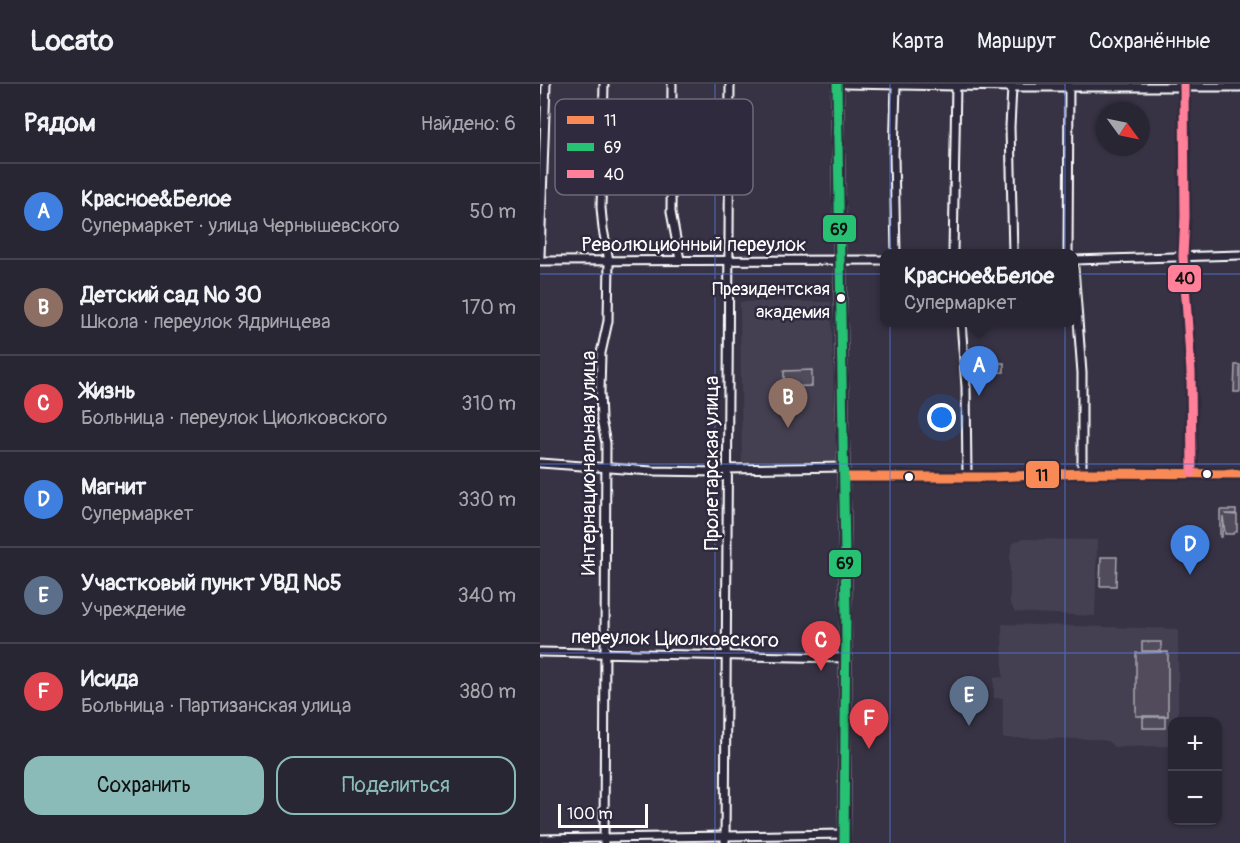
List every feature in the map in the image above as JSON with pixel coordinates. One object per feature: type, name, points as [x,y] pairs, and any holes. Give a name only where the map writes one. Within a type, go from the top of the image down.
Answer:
[{"type":"main road","points":[[837,84],[845,477],[844,838]]},
{"type":"street","points":[[540,256],[546,84]]},
{"type":"street","name":"Интернациональная улица","points":[[604,84],[604,99]]},
{"type":"street","points":[[672,84],[672,99]]},
{"type":"street","name":"Пролетарская улица","points":[[730,84],[730,99]]},
{"type":"street","points":[[846,84],[1240,87]]},
{"type":"street","points":[[896,85],[894,156],[896,249]]},
{"type":"street","points":[[953,249],[956,85]]},
{"type":"street","points":[[1184,85],[1184,256],[1191,372],[1192,473]]},
{"type":"street","points":[[1068,249],[1069,86]]},
{"type":"street","points":[[1012,87],[1010,127],[1012,249]]},
{"type":"street","name":"Интернациональная улица","points":[[601,195],[603,229],[609,261],[608,321],[601,353],[600,391],[606,442],[604,840]]},
{"type":"street","points":[[671,195],[671,212],[680,260]]},
{"type":"street","name":"Пролетарская улица","points":[[725,839],[729,195]]},
{"type":"street","points":[[1078,260],[1240,255]]},
{"type":"street","name":"Революционный переулок","points":[[540,261],[880,260]]},
{"type":"street","points":[[1078,320],[1082,373],[1082,473]]},
{"type":"street","points":[[961,327],[966,387],[967,477]]},
{"type":"street","points":[[540,464],[596,466],[606,469],[718,472],[727,469],[844,466]]},
{"type":"street","points":[[845,477],[967,477],[1082,473],[1240,474]]},
{"type":"street","name":"переулок Циолковского","points":[[540,652],[846,658]]},
{"type":"street","points":[[540,839],[844,838]]},
{"type":"shaded area","points":[[740,302],[831,302],[836,461],[742,463]]},
{"type":"shaded area","points":[[985,362],[1004,363],[1004,372],[985,373]]},
{"type":"shaded area","points":[[1235,365],[1240,365],[1240,392],[1234,392]]},
{"type":"shaded area","points":[[812,370],[812,386],[784,387],[784,371]]},
{"type":"shaded area","points":[[1220,510],[1236,510],[1236,514],[1225,514],[1237,515],[1237,531],[1233,534],[1225,534],[1223,516],[1222,537],[1220,537]]},
{"type":"shaded area","points":[[1022,539],[1097,540],[1095,616],[1015,612],[1010,603],[1010,555],[1013,543]]},
{"type":"shaded area","points":[[1101,557],[1117,557],[1116,586],[1100,586]]},
{"type":"shaded area","points":[[1002,624],[1178,629],[1178,717],[1168,717],[1168,746],[1114,747],[1108,741],[1094,739],[1003,738],[1003,698],[994,698],[994,678],[1003,677]]},
{"type":"shaded area","points":[[1142,642],[1161,642],[1161,651],[1142,651]]},
{"type":"shaded area","points":[[1168,652],[1168,716],[1136,716],[1136,653]]},
{"type":"shaded area","points":[[1143,717],[1165,717],[1165,728],[1143,728]]},
{"type":"transit line","name":"69","points":[[837,84],[846,613],[844,843]]},
{"type":"transit line","name":"40","points":[[1184,84],[1183,256],[1191,372],[1192,473]]},
{"type":"transit line","name":"11","points":[[845,477],[993,477],[1082,473],[1240,474]]},
{"type":"place","name":"Президентская академия","points":[[841,298]]},
{"type":"place","name":"Красное&Белое","points":[[979,396]]},
{"type":"place","name":"Детский сад № 30","points":[[788,428]]},
{"type":"place","name":"Магнит","points":[[1190,575]]},
{"type":"place","name":"Жизнь","points":[[821,671]]},
{"type":"place","name":"Участковый пункт УВД №5","points":[[969,726]]},
{"type":"place","name":"Исида","points":[[869,749]]}]
